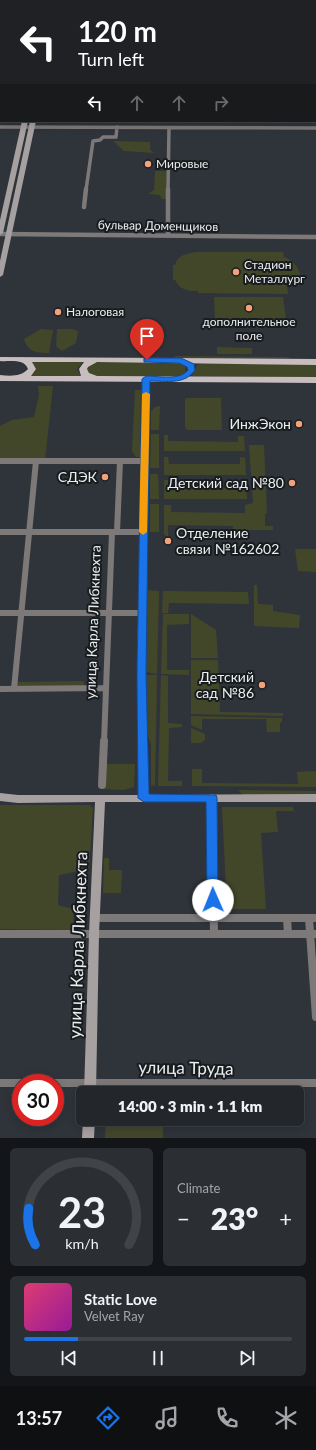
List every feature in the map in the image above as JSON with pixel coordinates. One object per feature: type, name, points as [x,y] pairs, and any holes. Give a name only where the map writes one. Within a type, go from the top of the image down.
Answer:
[{"type":"main road","points":[[0,233],[24,124]]},
{"type":"main road","points":[[0,275],[32,124]]},
{"type":"main road","points":[[0,359],[316,362]]},
{"type":"main road","points":[[18,378],[28,374],[32,369],[30,364],[22,359]]},
{"type":"main road","points":[[96,378],[85,375],[82,369],[85,365],[97,360]]},
{"type":"main road","points":[[179,379],[188,375],[192,370],[191,366],[181,360]]},
{"type":"main road","points":[[0,378],[316,380]]},
{"type":"main road","points":[[144,798],[141,698],[146,379]]},
{"type":"main road","points":[[0,797],[18,800],[316,798]]},
{"type":"main road","name":"улица Карла Либкнехта","points":[[90,1086],[94,934],[100,799]]},
{"type":"main road","points":[[88,1138],[89,1126]]},
{"type":"street","points":[[0,127],[32,124],[169,128],[316,128]]},
{"type":"street","points":[[84,207],[93,141],[100,140],[103,137],[116,137],[117,127]]},
{"type":"street","points":[[168,236],[169,128]]},
{"type":"street","name":"бульвар Доменщиков","points":[[0,233],[316,237]]},
{"type":"street","points":[[0,461],[144,461]]},
{"type":"street","points":[[14,689],[20,613],[36,461]]},
{"type":"street","name":"улица Карла Либкнехта","points":[[102,785],[109,613],[120,461]]},
{"type":"street","points":[[0,532],[143,532]]},
{"type":"street","points":[[0,613],[142,613]]},
{"type":"street","points":[[0,689],[106,688]]},
{"type":"street","points":[[212,798],[214,934]]},
{"type":"street","points":[[95,918],[312,918],[316,1018]]},
{"type":"street","points":[[287,918],[288,934]]},
{"type":"street","points":[[0,934],[313,934]]},
{"type":"street","points":[[0,1083],[12,1083]]},
{"type":"street","name":"улица Труда","points":[[180,1086],[316,1083]]},
{"type":"street","name":"улица Труда","points":[[64,1084],[76,1086]]},
{"type":"green space","points":[[113,141],[150,142],[150,150],[155,153],[124,151]]},
{"type":"green space","points":[[155,171],[167,171],[166,199],[162,199],[160,195],[148,194],[154,190]]},
{"type":"green space","name":"Стадион Металлург","points":[[196,252],[283,252],[284,257],[292,261],[300,275],[296,281],[287,285],[288,294],[198,293],[198,291],[182,288],[175,280],[173,280],[173,265],[175,265],[176,261],[187,254]]},
{"type":"green space","name":"дополнительное поле","points":[[214,297],[283,297],[286,319],[215,319]]},
{"type":"green space","points":[[215,320],[288,321],[289,328],[215,327]]},
{"type":"green space","points":[[41,329],[53,330],[49,353],[33,351],[28,347],[24,339]]},
{"type":"green space","points":[[57,329],[72,329],[78,331],[76,343],[62,351],[56,346]]},
{"type":"green space","points":[[217,347],[252,348],[252,354],[217,354]]},
{"type":"green space","points":[[175,356],[289,357],[290,358],[175,358]]},
{"type":"green space","points":[[31,362],[83,362],[77,369],[82,377],[30,376],[36,369]]},
{"type":"green space","points":[[97,362],[180,362],[185,365],[186,373],[176,377],[96,377],[88,373],[86,369],[88,366]]},
{"type":"green space","points":[[202,363],[316,364],[316,378],[192,376],[197,365]]},
{"type":"green space","points":[[38,386],[53,386],[45,460],[0,460],[0,426],[12,420],[34,417],[39,395]]},
{"type":"green space","points":[[135,390],[141,390],[140,457],[136,457],[132,451]]},
{"type":"green space","points":[[221,398],[222,430],[188,430],[185,428],[185,399]]},
{"type":"green space","points":[[160,406],[159,430],[151,430],[151,411],[155,407]]},
{"type":"green space","points":[[151,434],[159,434],[159,468],[150,468]]},
{"type":"green space","points":[[164,435],[168,435],[168,441],[238,442],[238,436],[244,436],[245,451],[164,451]]},
{"type":"green space","points":[[249,445],[264,445],[267,513],[265,514],[265,526],[273,526],[273,530],[233,530],[233,526],[168,525],[168,538],[164,534],[164,505],[171,505],[171,512],[245,513],[245,505],[253,503]]},
{"type":"green space","points":[[164,457],[168,457],[169,464],[240,464],[240,457],[245,458],[246,475],[164,475]]},
{"type":"green space","points":[[150,474],[158,474],[159,499],[150,499]]},
{"type":"green space","points":[[164,480],[168,480],[169,487],[241,488],[241,481],[246,481],[247,499],[164,499]]},
{"type":"green space","points":[[150,504],[159,504],[159,532],[150,532]]},
{"type":"green space","points":[[295,549],[316,549],[316,572],[298,571]]},
{"type":"green space","points":[[254,585],[257,585],[258,604],[273,605],[273,611],[300,615],[299,628],[254,626]]},
{"type":"green space","points":[[147,590],[159,591],[157,674],[145,672]]},
{"type":"green space","points":[[163,591],[248,592],[249,604],[169,603],[168,613],[162,613]]},
{"type":"green space","points":[[163,614],[189,614],[189,624],[167,625],[167,670],[189,670],[189,675],[161,674]]},
{"type":"green space","points":[[191,614],[216,630],[218,658],[191,658]]},
{"type":"green space","points":[[191,660],[218,660],[220,712],[283,713],[283,716],[191,714]]},
{"type":"green space","points":[[146,675],[157,675],[155,786],[151,785],[151,745],[148,736]]},
{"type":"green space","points":[[161,675],[168,676],[168,723],[182,724],[182,727],[169,728],[168,781],[182,781],[182,786],[158,786]]},
{"type":"green space","points":[[84,681],[84,687],[17,687],[17,682]]},
{"type":"green space","points":[[191,716],[282,718],[282,722],[280,723],[280,732],[267,732],[266,719],[202,719],[202,730],[191,725]]},
{"type":"green space","points":[[191,728],[205,734],[205,740],[201,743],[191,743]]},
{"type":"green space","points":[[106,764],[135,764],[134,787],[124,790],[104,789]]},
{"type":"green space","points":[[192,769],[202,769],[202,783],[298,784],[297,772],[316,771],[316,787],[192,786]]},
{"type":"green space","points":[[238,790],[316,791],[316,796],[243,795]]},
{"type":"green space","points":[[0,805],[90,805],[93,808],[89,869],[59,875],[58,905],[73,909],[74,930],[0,929]]},
{"type":"green space","points":[[222,807],[293,807],[294,811],[276,811],[278,832],[261,833],[266,909],[227,909]]},
{"type":"green space","points":[[104,858],[109,858],[109,870],[122,870],[121,893],[103,893]]},
{"type":"green space","points":[[106,1126],[163,1126],[163,1138],[105,1138]]},
{"type":"slow traffic","points":[[143,532],[146,394]]},
{"type":"place","name":"Мировые","points":[[148,164]]},
{"type":"place","name":"Стадион Металлург","points":[[236,272]]},
{"type":"place","name":"дополнительное поле","points":[[249,308]]},
{"type":"place","name":"Налоговая","points":[[58,312]]},
{"type":"place","name":"ИнжЭкон","points":[[299,424]]},
{"type":"place","name":"СДЭК","points":[[105,477]]},
{"type":"place","name":"Детский сад №80","points":[[292,483]]},
{"type":"place","name":"Отделение связи №162602","points":[[168,541]]},
{"type":"place","name":"Детский сад №86","points":[[262,685]]},
{"type":"route","points":[[147,360],[181,360],[188,363],[192,370],[190,374],[179,379],[146,379],[141,698],[144,798],[212,798],[213,900]]}]
